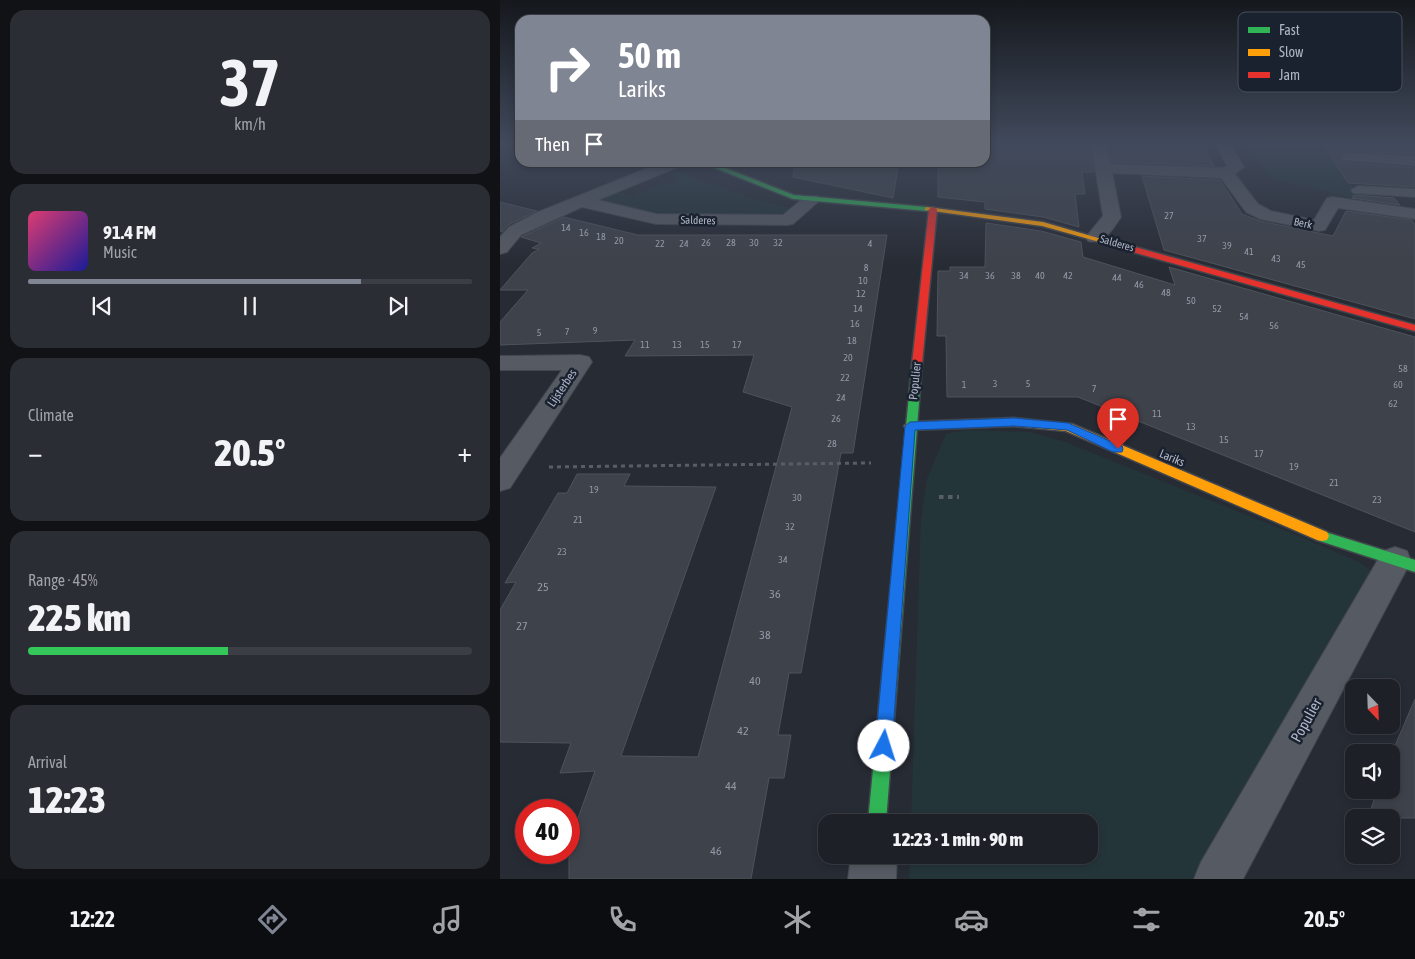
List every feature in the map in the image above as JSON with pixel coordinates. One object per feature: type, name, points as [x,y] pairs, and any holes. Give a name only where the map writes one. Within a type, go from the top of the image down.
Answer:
[{"type":"street","points":[[500,248],[515,231],[580,200],[621,184]]},
{"type":"street","name":"Salderes","points":[[760,184],[793,197],[812,200],[933,208],[1043,224],[1415,328]]},
{"type":"street","points":[[1095,237],[1112,217],[1107,184]]},
{"type":"street","name":"Berk","points":[[1234,184],[1252,208],[1266,214],[1319,226],[1333,202],[1415,213]]},
{"type":"street","name":"Salderes","points":[[580,200],[656,220],[788,220],[812,200]]},
{"type":"street","name":"Populier","points":[[878,814],[910,426],[933,208]]},
{"type":"street","name":"Lijsterbes","points":[[500,363],[580,362],[504,474]]},
{"type":"street","name":"Lariks","points":[[910,426],[1014,422],[1068,427],[1326,538],[1405,563]]},
{"type":"street","name":"Populier","points":[[1218,879],[1405,563]]},
{"type":"street","points":[[872,879],[873,864]]},
{"type":"lane","name":"Berk","points":[[1358,190],[1409,193],[1415,213]]},
{"type":"path","points":[[504,474],[908,462]]},
{"type":"shaded area","points":[[664,184],[712,184],[754,199],[791,208],[781,215],[658,214],[597,200],[618,192],[632,196]]},
{"type":"shaded area","points":[[1295,184],[1351,184],[1358,194],[1392,198],[1396,204],[1352,198]]},
{"type":"shaded area","points":[[966,430],[1030,432],[1065,442],[1294,534],[1359,562],[1375,573],[1203,879],[909,879],[910,864],[1098,864],[1098,814],[911,814],[921,519],[927,479],[946,434]]},
{"type":"building","points":[[826,184],[895,184],[893,198]]},
{"type":"building","points":[[938,184],[1084,184],[1085,194],[1075,194],[1079,227],[1043,217],[985,209],[985,202],[938,197]]},
{"type":"building","points":[[1144,184],[1223,184],[1242,214],[1260,221],[1333,236],[1346,211],[1412,220],[1415,225],[1415,319],[1164,250]]},
{"type":"building","points":[[1365,184],[1415,184],[1415,187]]},
{"type":"building","points":[[1354,195],[1394,198],[1400,205],[1352,198]]},
{"type":"building","points":[[500,202],[537,211],[508,225],[502,232],[500,231]]},
{"type":"building","points":[[564,217],[638,235],[887,235],[853,453],[841,453],[801,673],[789,673],[778,735],[791,735],[784,778],[769,778],[751,879],[569,879],[569,864],[580,864],[580,813],[595,771],[560,773],[571,743],[500,742],[500,610],[516,582],[505,583],[558,493],[567,493],[577,474],[630,474],[624,486],[716,487],[621,756],[698,757],[792,407],[743,392],[754,355],[625,356],[635,340],[500,345],[500,322],[528,290],[500,290],[532,253],[539,249],[532,248],[541,243],[521,237]]},
{"type":"building","points":[[986,223],[1041,231],[1081,242],[1083,257],[1175,285],[1169,267],[1415,337],[1415,532],[1078,397],[947,397],[946,336],[937,336],[938,271],[950,271],[950,267],[985,267]]},
{"type":"building","points":[[1415,699],[1415,818],[1400,818],[1400,809],[1371,809],[1374,800],[1372,799],[1400,799],[1400,744],[1396,744]]},
{"type":"traffic: fast","points":[[760,184],[793,197],[927,209]]},
{"type":"traffic: fast","points":[[878,814],[917,364]]},
{"type":"traffic: fast","points":[[1322,536],[1415,566]]},
{"type":"traffic: slow","points":[[927,209],[1043,224],[1132,249]]},
{"type":"traffic: slow","points":[[910,426],[1014,422],[1068,427],[1322,536]]},
{"type":"traffic: jam","points":[[917,364],[933,209]]},
{"type":"traffic: jam","points":[[1132,249],[1415,328]]},
{"type":"route","points":[[884,746],[910,426],[1014,422],[1068,427],[1118,449]]}]
